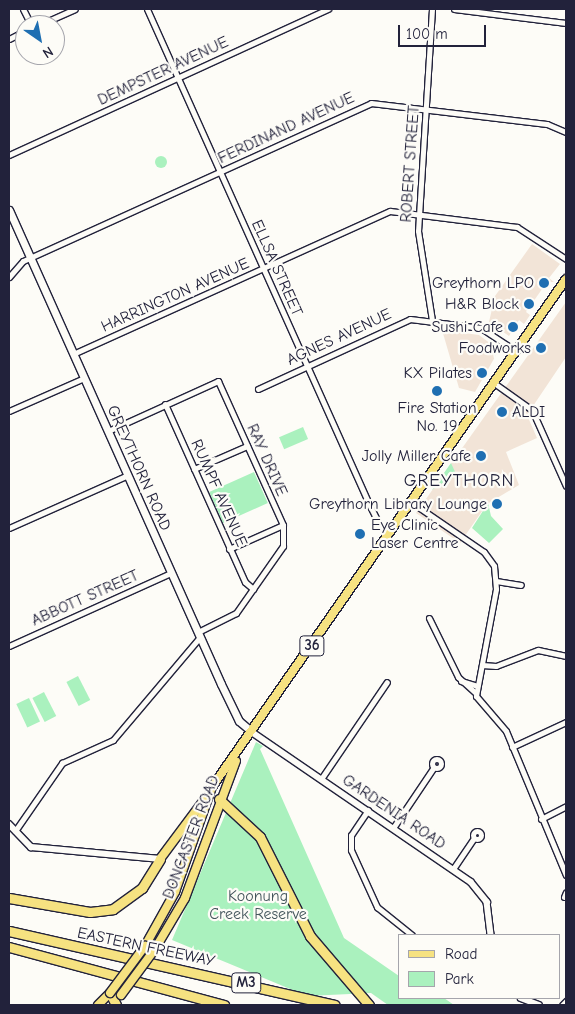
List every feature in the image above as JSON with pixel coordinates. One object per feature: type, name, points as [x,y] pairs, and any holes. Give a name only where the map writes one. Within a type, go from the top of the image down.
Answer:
[{"type":"highway","points":[[219,800],[260,836],[310,936],[347,983],[367,1003]]},
{"type":"highway","name":"36","points":[[9,898],[90,912],[125,903],[142,888],[160,859]]},
{"type":"highway","name":"EASTERN FREEWAY","points":[[9,931],[335,1005]]},
{"type":"highway","name":"EASTERN FREEWAY","points":[[9,947],[224,1005]]},
{"type":"highway","points":[[110,993],[116,1002]]},
{"type":"main road","name":"GREYTHORN ROAD","points":[[9,210],[239,721],[252,732]]},
{"type":"main road","name":"DONCASTER ROAD","points":[[160,859],[240,750],[565,282]]},
{"type":"main road","name":"DONCASTER ROAD","points":[[116,1002],[155,949],[185,898],[219,800],[240,750]]},
{"type":"main road","name":"DONCASTER ROAD","points":[[98,1005],[110,993],[145,946],[175,892],[207,796]]},
{"type":"main road","points":[[207,796],[219,800]]},
{"type":"street","points":[[62,15],[75,9]]},
{"type":"street","name":"ELLSA STREET","points":[[146,9],[378,523],[389,534]]},
{"type":"street","name":"DEMPSTER AVENUE","points":[[9,155],[328,9]]},
{"type":"street","name":"ROBERT STREET","points":[[432,9],[419,241],[432,320]]},
{"type":"street","points":[[454,9],[566,23]]},
{"type":"street","name":"FERDINAND AVENUE","points":[[9,277],[30,258],[366,105],[426,109],[546,124],[566,132]]},
{"type":"street","name":"HARRINGTON AVENUE","points":[[73,354],[386,212],[420,213],[517,227],[566,259]]},
{"type":"street","name":"AGNES AVENUE","points":[[258,389],[397,322],[432,320],[482,328],[516,351]]},
{"type":"street","points":[[9,412],[84,378]]},
{"type":"street","name":"RAY DRIVE","points":[[108,431],[218,381],[283,525]]},
{"type":"street","points":[[494,383],[532,412],[566,486]]},
{"type":"street","name":"RUMPF AVENUE","points":[[166,404],[245,582],[253,589]]},
{"type":"street","points":[[194,469],[247,446]]},
{"type":"street","points":[[9,528],[128,475]]},
{"type":"street","points":[[411,502],[484,552],[494,566],[496,582],[476,693]]},
{"type":"street","points":[[14,831],[62,763],[113,740],[199,635],[234,616],[285,542],[283,525],[230,549]]},
{"type":"street","name":"ABBOTT STREET","points":[[9,646],[172,573]]},
{"type":"street","points":[[496,582],[521,585]]},
{"type":"street","points":[[429,618],[460,680],[476,693],[500,721],[566,875]]},
{"type":"street","points":[[482,665],[496,666],[538,650],[566,656]]},
{"type":"street","points":[[460,680],[477,686]]},
{"type":"street","points":[[321,778],[387,682]]},
{"type":"street","points":[[512,747],[566,722]]},
{"type":"street","name":"GARDENIA ROAD","points":[[252,732],[453,869],[484,895],[491,934]]},
{"type":"street","points":[[393,828],[434,767]]},
{"type":"street","points":[[541,819],[566,806]]},
{"type":"street","points":[[368,810],[351,835],[350,850],[377,907],[411,934]]},
{"type":"street","points":[[9,824],[14,831],[33,847],[160,859]]},
{"type":"street","points":[[453,869],[474,838]]},
{"type":"street","points":[[564,898],[566,892]]},
{"type":"street","points":[[524,999],[539,1005]]},
{"type":"street","points":[[562,1005],[566,1001]]},
{"type":"shaded area","points":[[532,244],[560,264],[549,278],[554,282],[547,282],[526,312],[530,315],[524,324],[519,320],[509,336],[489,322],[495,296]]},
{"type":"shaded area","points":[[566,302],[566,357],[527,415],[537,438],[506,452],[519,485],[487,504],[460,543],[416,513]]},
{"type":"shaded area","points":[[442,330],[479,335],[499,350],[475,392],[459,388]]},
{"type":"green space","points":[[159,156],[163,156],[167,162],[163,168],[159,168],[155,164],[155,160]]},
{"type":"green space","points":[[303,427],[308,439],[284,449],[279,437]]},
{"type":"green space","points":[[451,463],[456,474],[432,490]]},
{"type":"green space","points":[[254,472],[268,503],[223,523],[209,492]]},
{"type":"green space","points":[[488,503],[491,516],[503,529],[489,543],[472,528]]},
{"type":"green space","points":[[78,676],[90,700],[79,706],[66,682]]},
{"type":"green space","points":[[44,692],[56,716],[45,722],[32,698]]},
{"type":"green space","points":[[29,698],[40,722],[27,727],[16,704]]},
{"type":"green space","name":"Koonung Creek Reserve","points":[[256,742],[263,746],[260,749],[344,938],[398,975],[398,999],[445,999],[454,1005],[388,1005],[371,993],[307,996],[172,940]]},
{"type":"place","name":"Greythorn LPO","points":[[544,283]]},
{"type":"place","name":"H&R Block","points":[[529,304]]},
{"type":"place","name":"Sushi Cafe","points":[[513,327]]},
{"type":"place","name":"Foodworks","points":[[541,348]]},
{"type":"place","name":"KX Pilates","points":[[482,373]]},
{"type":"place","name":"Fire Station No. 19","points":[[437,391]]},
{"type":"place","name":"ALDI","points":[[502,412]]},
{"type":"place","name":"Jolly Miller Cafe","points":[[481,456]]},
{"type":"place","name":"Greythorn Library Lounge","points":[[497,504]]},
{"type":"place","name":"Eye Clinic Laser Centre","points":[[360,534]]},
{"type":"district","name":"GREYTHORN","points":[[459,481]]}]
